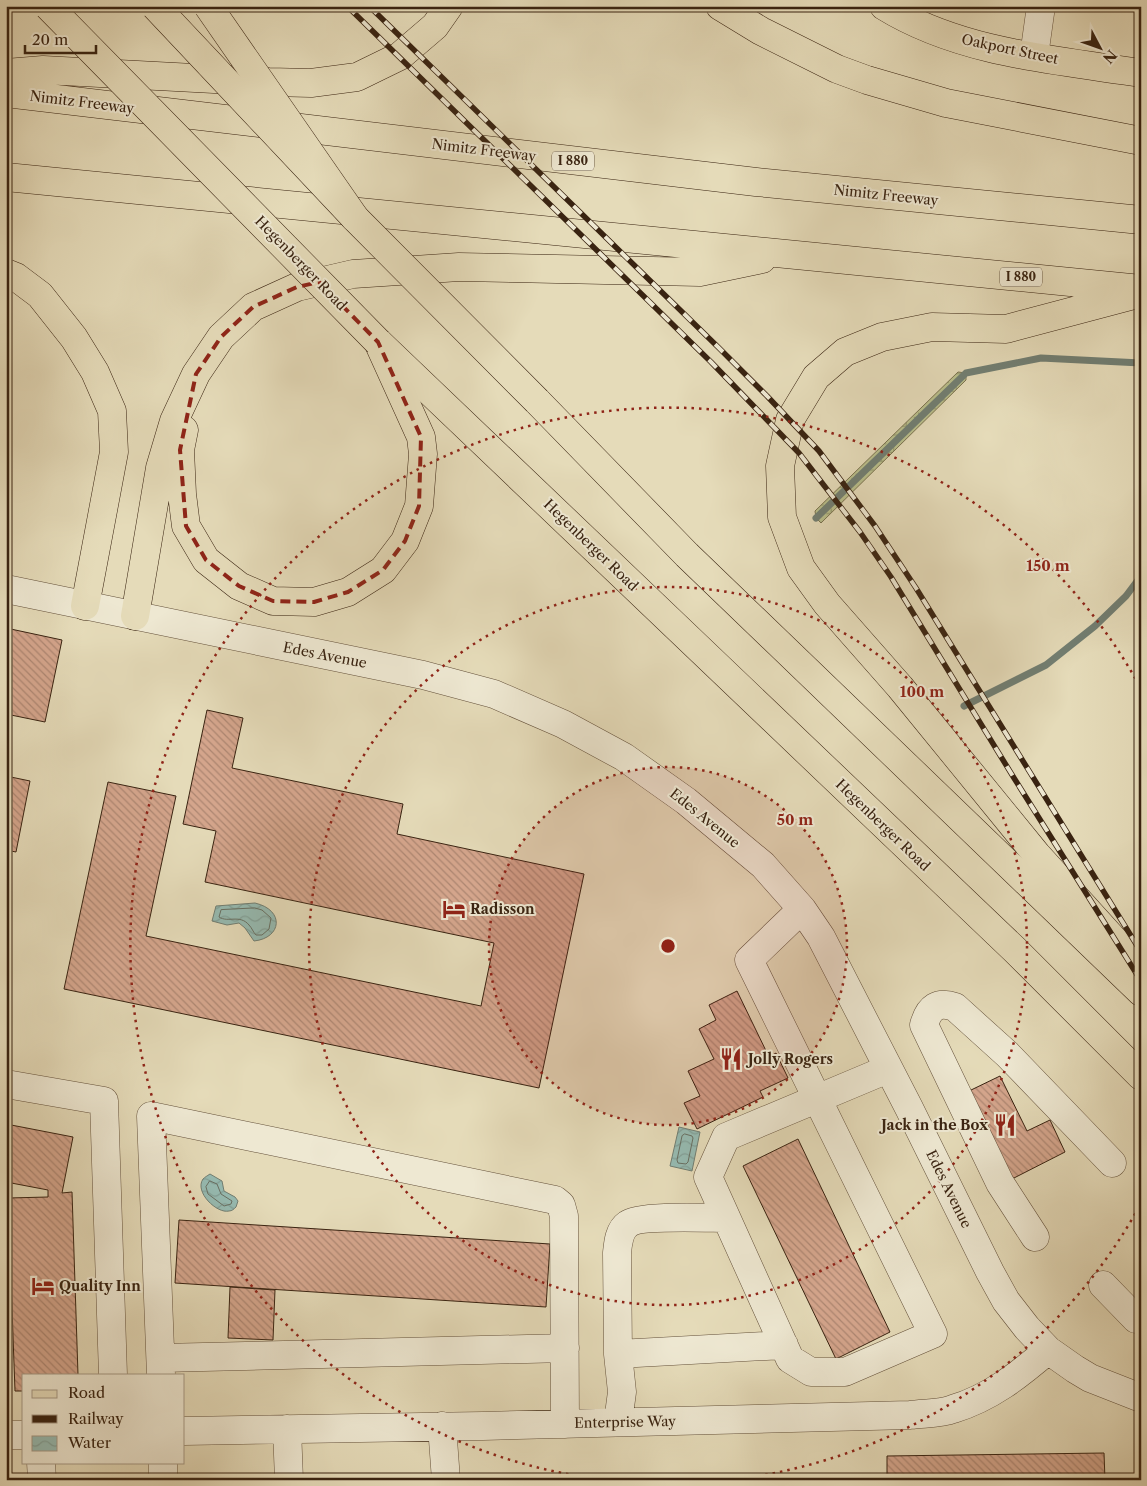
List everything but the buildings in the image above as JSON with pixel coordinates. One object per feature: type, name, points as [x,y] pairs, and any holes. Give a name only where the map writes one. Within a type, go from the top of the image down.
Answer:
[{"type":"main road","name":"Hegenberger Road","points":[[48,6],[378,342],[1008,943],[1141,1076]]},
{"type":"main road","points":[[155,6],[355,218],[687,555],[1141,992]]},
{"type":"main road","points":[[208,6],[355,218]]},
{"type":"main road","points":[[6,72],[43,70],[311,83],[357,77],[400,56],[435,26],[449,6]]},
{"type":"main road","points":[[720,6],[761,31],[837,68],[867,80],[946,103],[1141,141]]},
{"type":"main road","name":"Oakport Street","points":[[890,8],[925,27],[972,43],[1034,56],[1141,73]]},
{"type":"main road","name":"Nimitz Freeway","points":[[6,93],[756,182],[1141,220]]},
{"type":"main road","name":"I 880","points":[[6,177],[1141,289]]},
{"type":"main road","points":[[135,616],[160,468],[174,421],[196,374],[221,337],[254,307],[297,287],[353,274],[459,267],[700,272],[790,254]]},
{"type":"main road","points":[[6,273],[16,277],[40,295],[74,338],[95,372],[112,411],[114,452],[85,606]]},
{"type":"main road","points":[[1141,293],[1006,330],[932,327],[882,337],[845,352],[816,377],[790,420],[780,466],[782,517],[801,568],[827,604],[900,687],[1037,855],[1141,970]]},
{"type":"main road","points":[[196,374],[180,450],[186,526],[206,560],[239,586],[273,601],[314,602],[348,592],[383,570],[405,541],[418,506],[423,454],[421,437],[378,342]]},
{"type":"street","points":[[1034,56],[1041,6]]},
{"type":"street","name":"Edes Avenue","points":[[6,589],[423,675],[494,694],[564,724],[624,757],[686,801],[763,865],[802,909],[821,937],[1006,1301],[1027,1328],[1048,1350],[1090,1378],[1141,1398]]},
{"type":"street","points":[[802,909],[749,960],[818,1099],[933,1334],[845,1372],[811,1372],[790,1359],[708,1177],[726,1137],[818,1099],[888,1069]]},
{"type":"street","points":[[1035,1237],[1000,1183],[924,1025],[927,1014],[936,1006],[946,1004],[955,1008],[1007,1054],[1112,1163]]},
{"type":"street","points":[[6,1084],[104,1101],[113,1374]]},
{"type":"street","points":[[565,1348],[161,1366],[151,1116],[555,1200],[561,1206],[564,1216],[565,1348],[565,1424]]},
{"type":"street","points":[[618,1422],[622,1392],[618,1354],[618,1242],[621,1233],[628,1224],[642,1220],[726,1218]]},
{"type":"street","points":[[1109,1278],[1138,1308]]},
{"type":"street","points":[[618,1354],[784,1345]]},
{"type":"street","name":"Enterprise Way","points":[[185,1431],[910,1415],[951,1410],[986,1396],[1020,1375],[1048,1350]]},
{"type":"street","points":[[442,1426],[446,1480]]},
{"type":"street","points":[[287,1429],[289,1480]]},
{"type":"street","points":[[6,1435],[22,1435]]},
{"type":"street","points":[[41,1464],[42,1480]]},
{"type":"street","points":[[163,1464],[163,1480]]},
{"type":"highlighted area","points":[[319,282],[378,342],[421,437],[419,506],[405,541],[383,570],[348,592],[314,602],[273,601],[239,586],[206,560],[186,526],[180,450],[196,374],[221,337],[253,307],[297,287]]},
{"type":"green space","points":[[958,372],[966,373],[966,380],[821,523],[816,518],[815,511]]},
{"type":"water","points":[[255,903],[271,911],[275,917],[275,930],[263,939],[254,941],[239,923],[227,925],[212,921],[216,906]]},
{"type":"water","points":[[679,1127],[700,1132],[692,1171],[670,1166]]},
{"type":"water","points":[[210,1174],[222,1181],[224,1191],[235,1197],[238,1201],[233,1210],[224,1211],[219,1209],[213,1206],[204,1196],[201,1184],[203,1179]]},
{"type":"waterway","points":[[816,518],[966,373],[1041,358],[1141,363]]},
{"type":"waterway","points":[[964,706],[1046,665],[1095,626],[1126,596],[1141,576]]},
{"type":"railway","points":[[347,6],[711,362],[799,453],[860,532],[891,577],[1141,981]]},
{"type":"railway","points":[[369,6],[719,348],[819,451],[875,526],[916,588],[1141,952]]},
{"type":"place","name":"Radisson","points":[[454,909]]},
{"type":"place","name":"Jolly Rogers","points":[[731,1059]]},
{"type":"place","name":"Jack in the Box","points":[[1005,1125]]},
{"type":"place","name":"Quality Inn","points":[[43,1286]]}]
